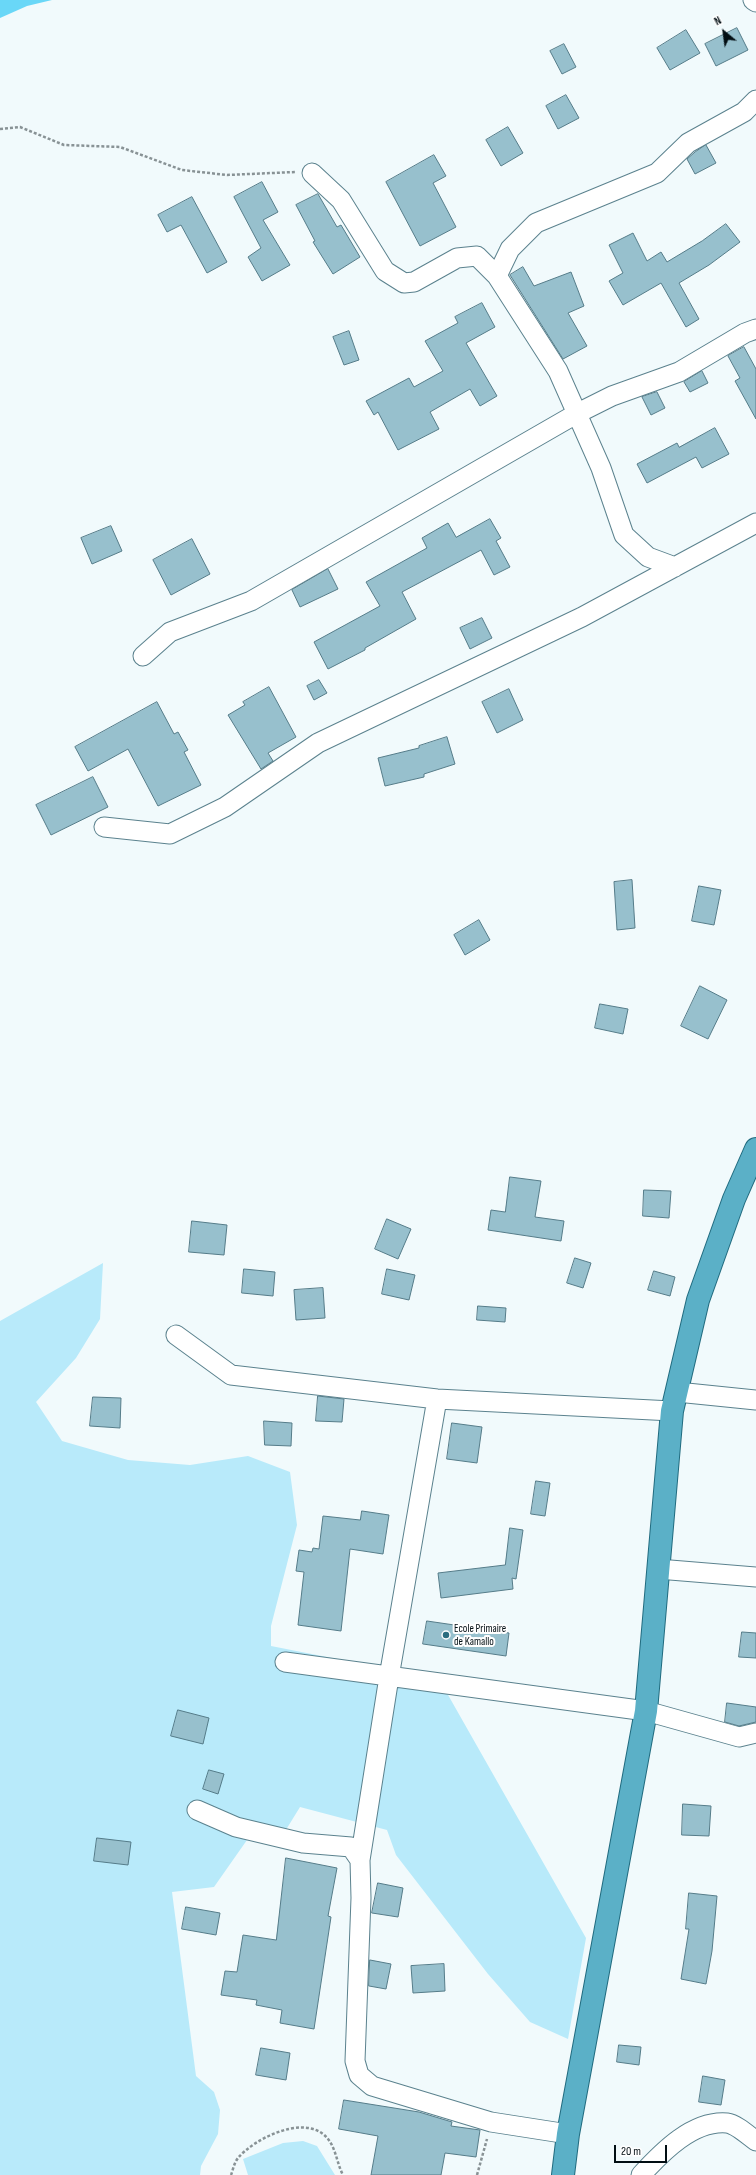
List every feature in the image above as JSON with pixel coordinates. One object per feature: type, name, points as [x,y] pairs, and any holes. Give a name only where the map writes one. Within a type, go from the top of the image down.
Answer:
[{"type":"highway","points":[[563,2175],[568,2134],[646,1711],[674,1401],[698,1300],[734,1199],[756,1149]]},
{"type":"street","points":[[497,276],[510,249],[536,224],[657,173],[688,142],[744,112],[756,100]]},
{"type":"street","points":[[312,173],[341,200],[385,270],[404,282],[414,282],[457,258],[477,256],[497,276],[558,371],[601,468],[624,535],[648,557],[675,567]]},
{"type":"street","points":[[143,656],[170,632],[252,601],[576,414],[612,396],[679,372],[745,333],[756,329]]},
{"type":"street","points":[[104,827],[170,834],[224,807],[318,743],[582,617],[756,523]]},
{"type":"street","points":[[176,1335],[231,1375],[437,1399],[674,1401],[756,1400]]},
{"type":"street","points":[[437,1399],[389,1677],[360,1860],[361,1898],[355,2061],[359,2075],[372,2086],[491,2122],[568,2134]]},
{"type":"street","points":[[658,1569],[756,1577]]},
{"type":"street","points":[[285,1662],[646,1711],[739,1737],[756,1733]]},
{"type":"street","points":[[198,1810],[236,1827],[303,1843],[350,1847],[360,1860]]},
{"type":"street","points":[[641,2175],[656,2159],[680,2139],[704,2125],[729,2123],[756,2141]]},
{"type":"path","points":[[0,129],[20,127],[64,145],[120,147],[182,170],[227,174],[276,172],[312,173]]},
{"type":"path","points":[[478,2175],[491,2122]]},
{"type":"path","points":[[231,2175],[237,2159],[248,2148],[267,2135],[288,2129],[308,2129],[323,2134],[333,2145],[338,2165],[343,2175]]},
{"type":"shaded area","points":[[103,1263],[100,1319],[76,1358],[36,1402],[62,1441],[128,1460],[190,1465],[248,1456],[290,1472],[297,1525],[271,1626],[271,1646],[439,1679],[586,1938],[568,2039],[530,2022],[488,1974],[396,1855],[387,1830],[300,1807],[276,1846],[247,1840],[214,1887],[172,1892],[196,2076],[214,2092],[220,2110],[218,2134],[201,2166],[200,2175],[0,2175],[0,1321]]},
{"type":"shaded area","points":[[303,2141],[317,2146],[335,2175],[248,2175],[243,2159],[283,2143]]},
{"type":"water","points":[[0,0],[52,0],[27,6],[0,18]]},
{"type":"building","points":[[737,28],[748,50],[716,66],[705,44]]},
{"type":"building","points":[[686,30],[700,53],[670,70],[657,48]]},
{"type":"building","points":[[564,44],[576,67],[562,74],[550,51]]},
{"type":"building","points":[[566,95],[579,118],[558,129],[546,106]]},
{"type":"building","points":[[508,127],[523,153],[501,166],[486,140]]},
{"type":"building","points":[[706,145],[716,163],[695,174],[687,159]]},
{"type":"building","points":[[434,155],[446,176],[433,183],[456,227],[420,246],[386,182]]},
{"type":"building","points":[[262,182],[278,212],[263,220],[290,265],[262,281],[248,257],[261,248],[234,197]]},
{"type":"building","points":[[318,194],[337,227],[341,225],[360,257],[333,274],[313,242],[315,241],[296,205]]},
{"type":"building","points":[[192,197],[227,262],[207,273],[181,225],[167,232],[158,215]]},
{"type":"building","points":[[726,224],[740,242],[709,265],[679,283],[699,319],[686,327],[661,283],[623,305],[609,281],[623,273],[609,245],[633,233],[647,261],[661,252],[667,262],[702,241]]},
{"type":"building","points":[[523,267],[534,286],[571,272],[584,306],[568,313],[587,346],[563,359],[510,275]]},
{"type":"building","points":[[482,303],[495,327],[466,343],[497,396],[480,406],[470,389],[430,412],[439,429],[398,450],[378,412],[374,415],[366,401],[409,378],[414,387],[443,371],[425,341],[458,323],[455,317]]},
{"type":"building","points":[[349,331],[359,360],[344,365],[333,337]]},
{"type":"building","points":[[744,347],[756,369],[756,419],[735,381],[740,378],[728,356]]},
{"type":"building","points":[[702,371],[708,383],[690,392],[684,382]]},
{"type":"building","points":[[657,392],[665,408],[651,415],[642,397]]},
{"type":"building","points":[[715,428],[729,454],[702,468],[696,457],[647,483],[637,464],[677,443],[679,447]]},
{"type":"building","points":[[490,519],[501,538],[496,541],[510,567],[494,575],[481,550],[402,592],[416,619],[365,648],[365,650],[328,669],[314,642],[380,606],[366,582],[427,548],[422,538],[448,523],[456,537]]},
{"type":"building","points":[[111,526],[122,551],[92,564],[81,538]]},
{"type":"building","points":[[192,539],[210,574],[171,595],[153,560]]},
{"type":"building","points":[[328,569],[338,589],[300,607],[292,590]]},
{"type":"building","points":[[482,618],[492,638],[470,649],[460,628]]},
{"type":"building","points":[[319,680],[327,693],[314,700],[307,686]]},
{"type":"building","points":[[269,687],[296,737],[268,753],[273,761],[261,769],[228,715],[245,705],[243,702]]},
{"type":"building","points":[[509,689],[523,720],[497,733],[482,702]]},
{"type":"building","points":[[157,702],[174,734],[178,732],[188,750],[184,752],[201,785],[158,806],[128,749],[88,771],[75,747]]},
{"type":"building","points":[[447,737],[455,764],[424,774],[424,777],[385,786],[378,758],[419,748],[419,746]]},
{"type":"building","points":[[93,777],[108,807],[51,835],[36,805]]},
{"type":"building","points":[[632,880],[635,928],[617,930],[614,882]]},
{"type":"building","points":[[699,886],[721,890],[714,925],[692,921]]},
{"type":"building","points":[[479,920],[490,940],[465,955],[454,935]]},
{"type":"building","points":[[700,986],[727,1000],[708,1039],[681,1026]]},
{"type":"building","points":[[600,1004],[628,1009],[623,1034],[595,1028]]},
{"type":"building","points":[[510,1177],[541,1181],[535,1217],[564,1221],[561,1241],[488,1230],[491,1210],[505,1212]]},
{"type":"building","points":[[644,1190],[671,1191],[669,1218],[643,1216]]},
{"type":"building","points":[[387,1219],[411,1229],[398,1259],[375,1249]]},
{"type":"building","points":[[192,1221],[227,1225],[224,1255],[189,1252]]},
{"type":"building","points":[[575,1258],[591,1263],[583,1288],[567,1283]]},
{"type":"building","points":[[244,1269],[275,1272],[273,1296],[242,1293]]},
{"type":"building","points":[[387,1269],[415,1275],[409,1300],[382,1294]]},
{"type":"building","points":[[654,1271],[675,1277],[670,1296],[648,1290]]},
{"type":"building","points":[[323,1288],[325,1318],[296,1320],[294,1290]]},
{"type":"building","points":[[478,1306],[506,1308],[505,1322],[477,1320]]},
{"type":"building","points":[[318,1396],[344,1399],[342,1422],[316,1421]]},
{"type":"building","points":[[93,1397],[121,1398],[120,1428],[90,1426]]},
{"type":"building","points":[[264,1421],[292,1423],[291,1446],[265,1445]]},
{"type":"building","points":[[452,1423],[482,1427],[477,1463],[447,1459]]},
{"type":"building","points":[[536,1481],[550,1483],[545,1516],[531,1514]]},
{"type":"building","points":[[362,1511],[389,1515],[383,1554],[350,1549],[341,1631],[298,1625],[304,1572],[296,1571],[299,1550],[312,1552],[313,1548],[319,1549],[323,1516],[360,1520]]},
{"type":"building","points":[[510,1528],[523,1530],[516,1579],[512,1578],[513,1589],[441,1598],[438,1573],[505,1565]]},
{"type":"building","points":[[427,1621],[509,1633],[506,1656],[423,1644]]},
{"type":"building","points":[[742,1632],[756,1633],[756,1658],[739,1657]]},
{"type":"building","points":[[727,1703],[756,1707],[756,1722],[739,1726],[725,1722]]},
{"type":"building","points":[[178,1710],[209,1718],[203,1744],[171,1736]]},
{"type":"building","points":[[209,1770],[224,1774],[218,1794],[203,1789]]},
{"type":"building","points":[[683,1804],[711,1806],[709,1836],[682,1835]]},
{"type":"building","points":[[97,1838],[131,1842],[128,1865],[94,1861]]},
{"type":"building","points":[[286,1858],[337,1868],[328,1916],[331,1917],[314,2029],[280,2023],[282,2010],[256,2005],[257,2000],[221,1995],[225,1971],[237,1972],[243,1935],[276,1940]]},
{"type":"building","points":[[378,1883],[403,1888],[398,1917],[372,1913]]},
{"type":"building","points":[[689,1893],[717,1896],[712,1951],[706,1984],[681,1979],[689,1929],[686,1929]]},
{"type":"building","points":[[186,1907],[220,1913],[216,1935],[182,1929]]},
{"type":"building","points":[[370,1960],[391,1964],[386,1989],[369,1986]]},
{"type":"building","points":[[444,1964],[445,1991],[413,1993],[411,1966]]},
{"type":"building","points":[[619,2045],[641,2047],[639,2065],[617,2062]]},
{"type":"building","points":[[261,2048],[290,2053],[286,2080],[256,2075]]},
{"type":"building","points":[[703,2076],[725,2080],[721,2105],[699,2102]]},
{"type":"building","points":[[344,2100],[419,2112],[452,2122],[451,2126],[480,2130],[476,2157],[445,2153],[441,2175],[371,2175],[378,2136],[339,2129]]},
{"type":"place","name":"Ecole Primaire de Kamallo","points":[[446,1635]]}]
